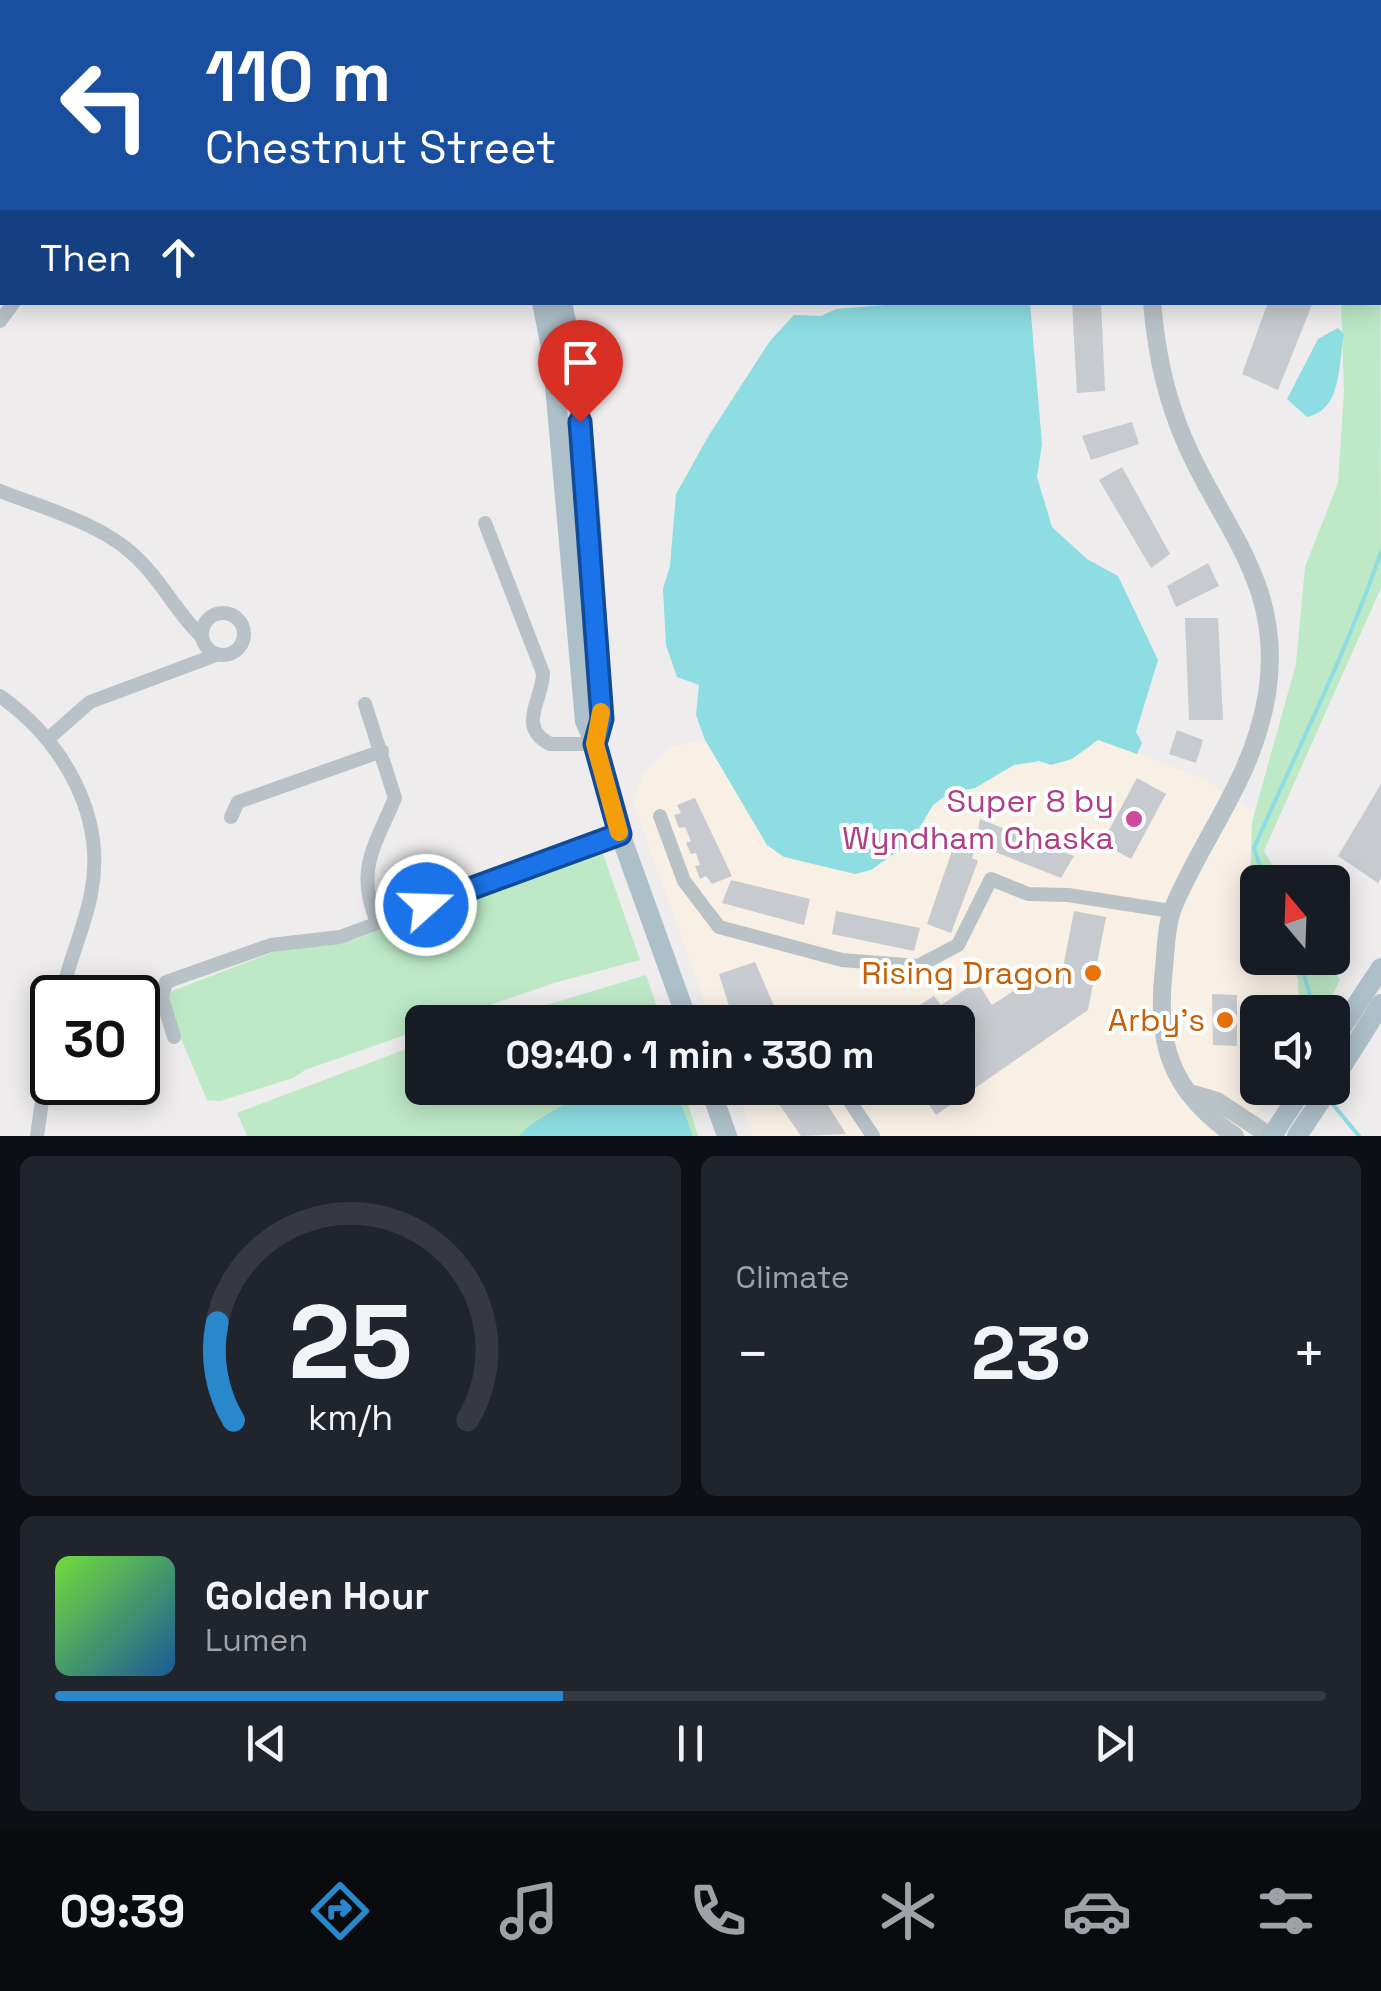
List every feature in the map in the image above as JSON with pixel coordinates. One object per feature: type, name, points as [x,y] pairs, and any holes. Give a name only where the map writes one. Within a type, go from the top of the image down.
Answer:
[{"type":"main road","points":[[543,305],[552,352],[564,464],[585,721],[620,834],[682,1005]]},
{"type":"main road","points":[[563,305],[574,357],[589,518],[602,719],[595,744]]},
{"type":"main road","points":[[1350,1015],[1381,968]]},
{"type":"main road","points":[[1350,1054],[1381,1004]]},
{"type":"main road","points":[[716,1105],[726,1136]]},
{"type":"main road","points":[[1271,1136],[1292,1105]]},
{"type":"main road","points":[[1297,1136],[1317,1105]]},
{"type":"street","points":[[1152,305],[1157,362],[1187,445],[1253,567],[1267,611],[1270,658],[1266,696],[1237,791],[1172,911],[1160,1000],[1160,1032],[1173,1069],[1204,1115],[1236,1136]]},
{"type":"street","points":[[0,491],[70,519],[125,547],[143,563],[178,615],[201,636]]},
{"type":"street","points":[[485,523],[543,674],[543,686],[532,713],[534,730],[550,744],[595,744]]},
{"type":"street","points":[[48,738],[90,702],[242,646],[246,632],[234,614],[202,624],[204,646],[216,655]]},
{"type":"street","points":[[0,696],[48,738],[82,800],[94,868],[68,975]]},
{"type":"street","points":[[364,704],[395,798],[366,870],[367,898],[377,922]]},
{"type":"street","points":[[231,817],[238,802],[382,751]]},
{"type":"street","points":[[660,816],[684,881],[719,927],[842,960],[918,966],[958,945],[991,879],[1028,894],[1172,911]]},
{"type":"street","points":[[174,1037],[162,998],[166,982],[271,945],[340,937],[620,834]]},
{"type":"street","points":[[1193,1094],[1216,1101],[1271,1136]]},
{"type":"street","points":[[37,1136],[41,1105]]},
{"type":"street","points":[[852,1105],[873,1136]]},
{"type":"shaded area","points":[[1099,738],[1206,780],[1255,812],[1252,865],[1240,865],[1240,975],[1296,975],[1299,995],[1240,995],[1240,1105],[1264,1105],[1247,1136],[753,1136],[742,1105],[975,1105],[975,1005],[706,1005],[633,802],[645,771],[670,747],[705,740],[749,813],[797,858],[831,867],[942,798],[978,786],[1014,765],[1060,762]]},
{"type":"green space","points":[[1341,305],[1380,305],[1381,588],[1264,851],[1272,865],[1251,865],[1252,822],[1296,664],[1305,567],[1338,483],[1344,392]]},
{"type":"green space","points":[[601,848],[640,960],[490,1005],[405,1005],[405,1035],[305,1070],[293,1078],[220,1101],[207,1100],[166,1003],[172,991],[281,949],[354,940]]},
{"type":"green space","points":[[646,975],[656,1005],[547,1005]]},
{"type":"green space","points":[[1296,975],[1337,975],[1340,980],[1332,995],[1298,995]]},
{"type":"green space","points":[[405,1049],[405,1105],[688,1105],[698,1136],[247,1136],[237,1113]]},
{"type":"water","points":[[1030,305],[1042,444],[1037,477],[1052,527],[1087,559],[1118,576],[1158,660],[1136,732],[1142,743],[1137,754],[1098,740],[1072,759],[1051,765],[1039,761],[1014,765],[975,788],[949,793],[933,805],[912,841],[871,870],[855,874],[784,857],[767,845],[705,740],[696,715],[699,685],[677,677],[666,645],[663,589],[670,566],[676,494],[709,435],[770,341],[794,315],[821,316],[836,309]]},
{"type":"water","points":[[1338,328],[1344,334],[1337,384],[1327,405],[1307,417],[1287,399],[1318,339]]},
{"type":"water","points":[[564,1105],[681,1105],[693,1136],[519,1136]]},
{"type":"building","points":[[1072,305],[1101,305],[1105,391],[1077,393]]},
{"type":"building","points":[[1267,305],[1312,305],[1278,390],[1242,374]]},
{"type":"building","points":[[1132,422],[1139,444],[1091,460],[1082,436]]},
{"type":"building","points":[[1122,467],[1170,554],[1151,568],[1099,480]]},
{"type":"building","points":[[1208,563],[1219,586],[1176,607],[1167,586]]},
{"type":"building","points":[[1185,618],[1218,618],[1223,720],[1189,720]]},
{"type":"building","points":[[1177,730],[1203,740],[1196,763],[1169,754]]},
{"type":"building","name":"Super 8 by Wyndham Chaska","points":[[1137,778],[1166,794],[1131,859],[1102,843]]},
{"type":"building","points":[[1381,784],[1381,878],[1378,883],[1338,856]]},
{"type":"building","points":[[695,798],[732,876],[712,884],[706,876],[700,879],[696,853],[691,854],[685,827],[679,828],[674,815],[681,813],[677,805]]},
{"type":"building","points":[[980,819],[1074,856],[1061,878],[985,848],[989,841],[977,836]]},
{"type":"building","points":[[958,833],[972,838],[968,846],[975,849],[972,858],[978,861],[951,933],[927,924]]},
{"type":"building","points":[[731,880],[810,899],[804,925],[722,903]]},
{"type":"building","points":[[836,911],[920,928],[914,951],[832,934]]},
{"type":"building","points":[[1074,911],[1106,917],[1088,1010],[975,1088],[975,1005],[941,1005],[977,982],[992,1005],[1038,975],[1046,986],[1059,988]]},
{"type":"building","points":[[755,962],[774,1005],[729,1005],[719,974]]},
{"type":"building","name":"Arby's","points":[[1212,994],[1237,995],[1237,1046],[1213,1045]]},
{"type":"building","points":[[934,996],[941,1005],[920,1005]]},
{"type":"building","points":[[780,1105],[828,1105],[846,1134],[801,1136]]},
{"type":"building","points":[[929,1105],[950,1105],[936,1115]]},
{"type":"waterway","points":[[1260,865],[1254,848],[1337,665],[1381,552]]},
{"type":"waterway","points":[[1304,975],[1310,995]]},
{"type":"waterway","points":[[1333,1105],[1359,1136]]},
{"type":"slow traffic","points":[[601,712],[595,744],[619,832]]},
{"type":"place","name":"Super 8 by Wyndham Chaska","points":[[1134,819]]},
{"type":"place","name":"Rising Dragon","points":[[1093,973]]},
{"type":"place","name":"Arby's","points":[[1225,1020]]},
{"type":"route","points":[[426,905],[620,834],[595,744],[602,719],[580,422]]}]
